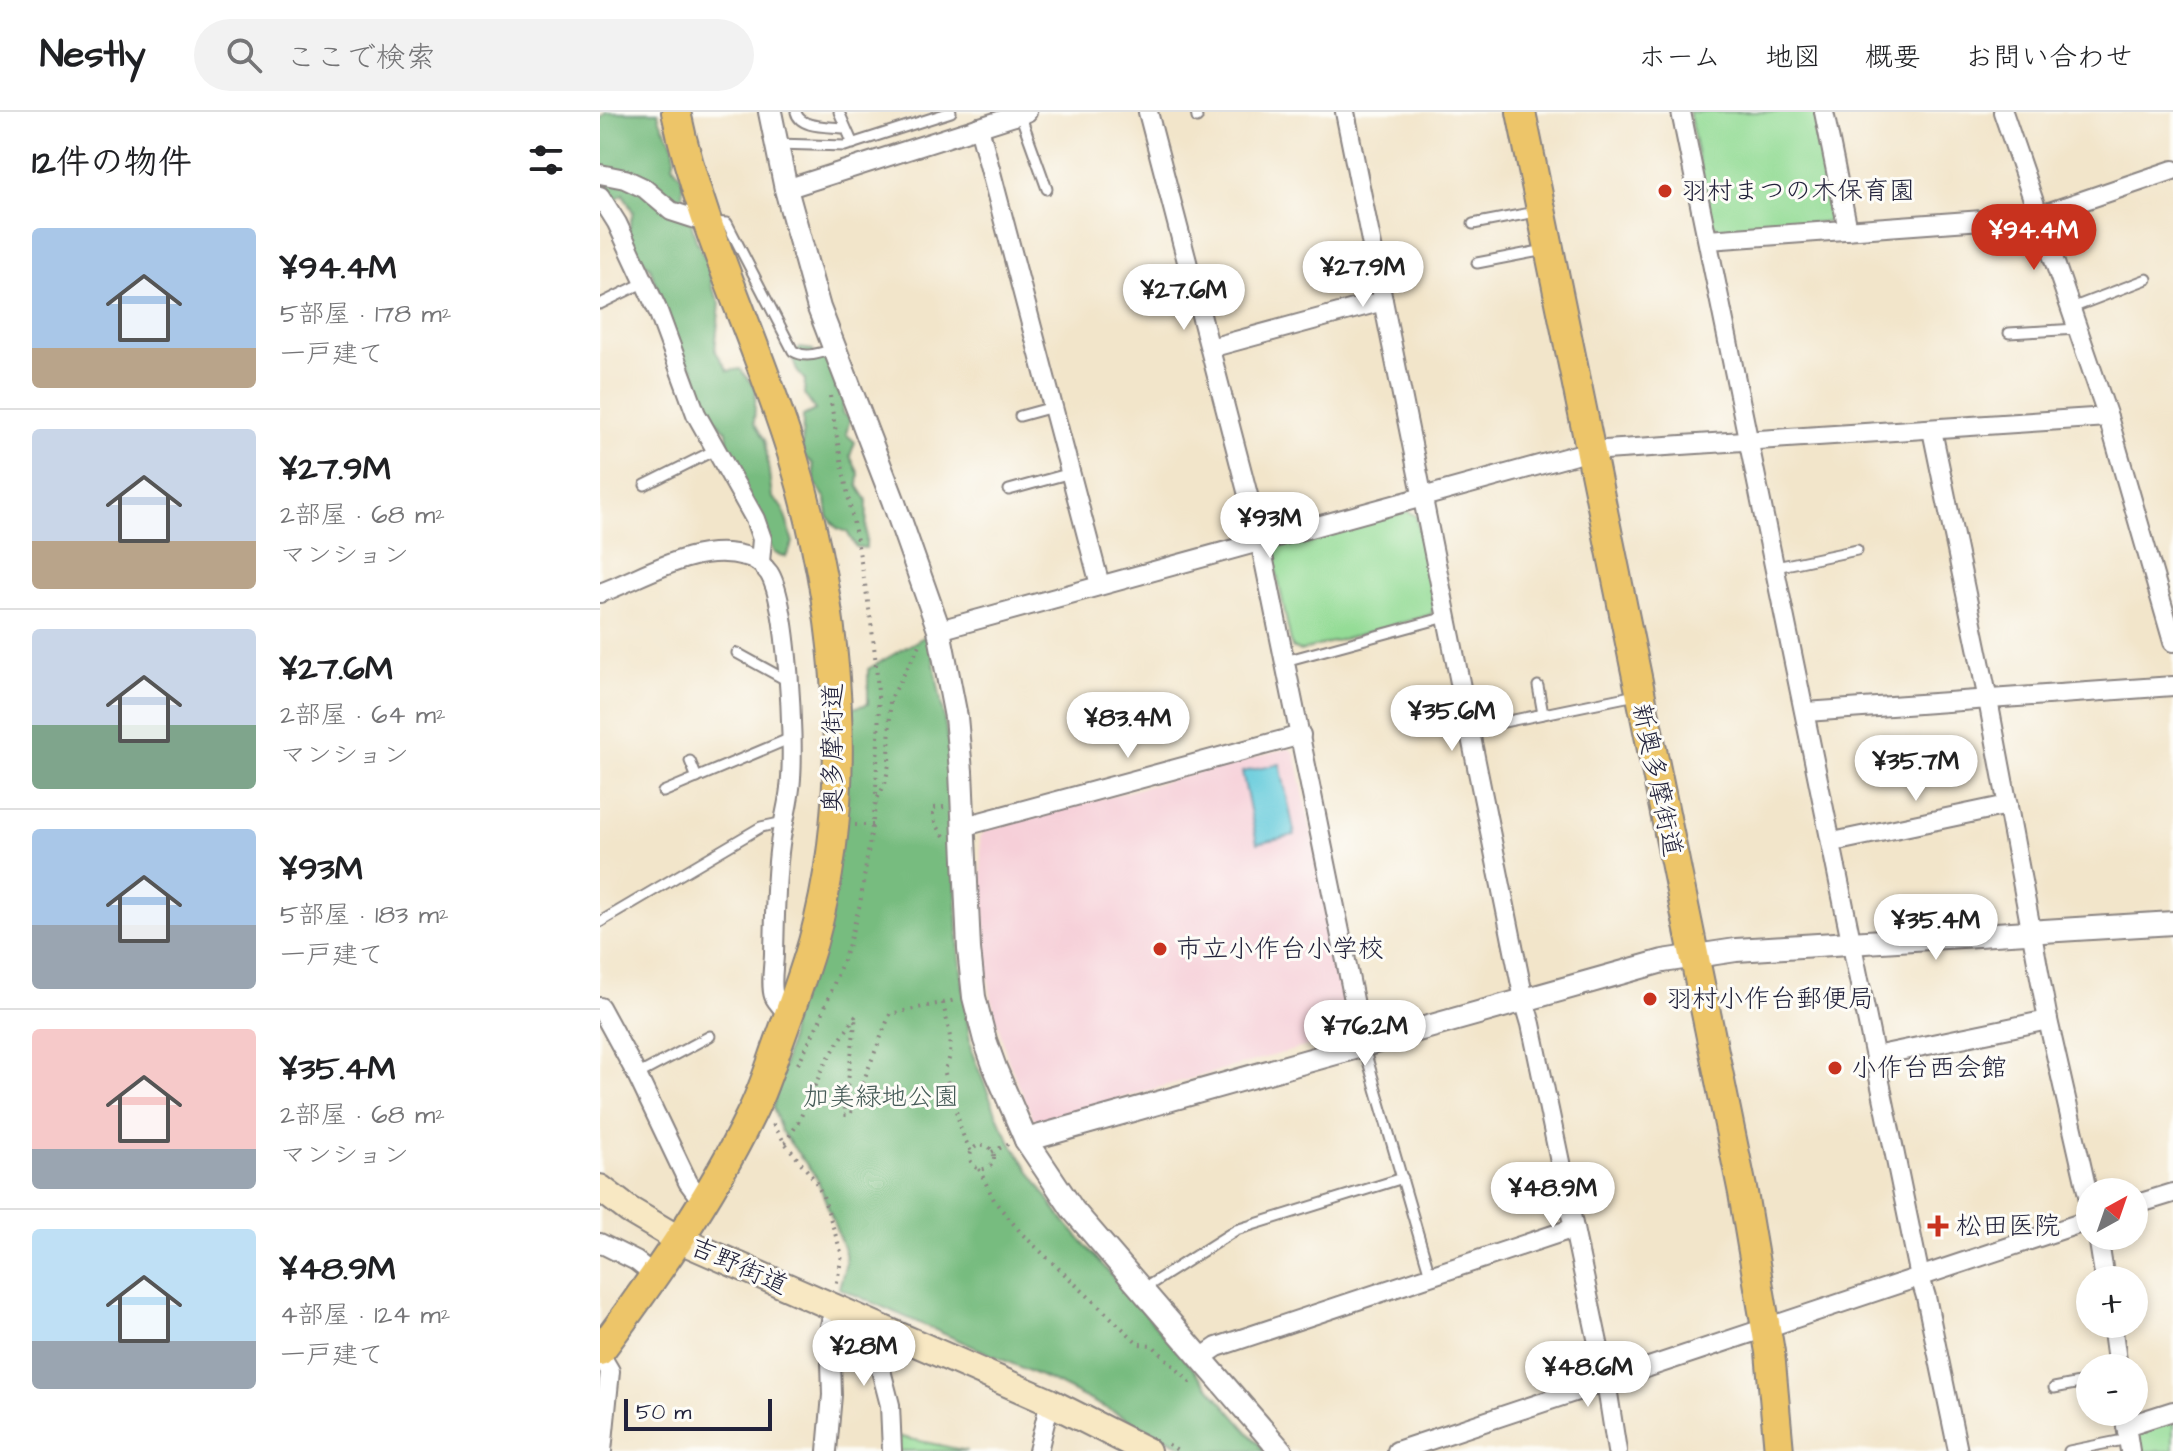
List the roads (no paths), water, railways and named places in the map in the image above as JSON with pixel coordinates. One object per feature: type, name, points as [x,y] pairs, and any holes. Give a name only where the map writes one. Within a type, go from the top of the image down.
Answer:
[{"type":"main road","name":"奥多摩街道","points":[[600,1352],[678,1239],[751,1115],[789,1015],[813,939],[833,824],[837,709],[830,624],[812,521],[769,384],[708,223],[676,112]]},
{"type":"main road","name":"新奥多摩街道","points":[[1521,112],[1743,1193],[1766,1328],[1779,1451]]},
{"type":"main road","name":"吉野街道","points":[[600,1188],[629,1210],[678,1239],[835,1298],[879,1329],[1050,1402],[1147,1451]]},
{"type":"street","points":[[770,112],[786,189],[819,308],[939,630],[956,717],[974,997],[985,1040],[1020,1141],[1201,1366],[1281,1451]]},
{"type":"street","points":[[1148,112],[1260,541],[1363,1044]]},
{"type":"street","points":[[1345,112],[1524,1000],[1606,1381],[1617,1451]]},
{"type":"street","points":[[1681,112],[1958,1451]]},
{"type":"street","points":[[1824,112],[1848,230]]},
{"type":"street","points":[[2003,112],[2166,588],[2173,642]]},
{"type":"street","points":[[786,189],[1024,113]]},
{"type":"street","points":[[979,127],[1100,585]]},
{"type":"street","points":[[1708,240],[2038,216],[2173,170]]},
{"type":"street","points":[[600,174],[625,179],[644,188],[671,211],[708,223]]},
{"type":"street","points":[[600,196],[617,223],[645,282],[696,414],[755,519],[762,539],[760,562]]},
{"type":"street","points":[[1210,348],[1383,301]]},
{"type":"street","points":[[939,630],[1590,451],[2108,417]]},
{"type":"street","points":[[1932,430],[2034,932],[2048,1020],[2084,1178]]},
{"type":"street","points":[[600,593],[695,555],[720,553],[745,556],[760,562],[770,575],[777,593],[788,681],[791,738],[791,776],[775,890],[773,979],[774,996],[789,1015]]},
{"type":"street","points":[[1806,712],[2173,686]]},
{"type":"street","points":[[965,826],[1301,735]]},
{"type":"street","points":[[1833,842],[2008,805]]},
{"type":"street","points":[[1020,1141],[1694,955],[2173,923]]},
{"type":"street","points":[[600,1007],[637,1075],[688,1182],[702,1201]]},
{"type":"street","points":[[1875,1056],[2048,1020]]},
{"type":"street","points":[[2148,1201],[2173,1193]]},
{"type":"street","points":[[1397,1451],[2076,1225]]},
{"type":"street","points":[[1201,1366],[1217,1347],[1574,1228]]},
{"type":"street","points":[[600,1243],[636,1261],[654,1275]]},
{"type":"street","points":[[827,1451],[832,1395],[830,1326],[835,1298]]},
{"type":"street","points":[[879,1329],[876,1351],[890,1405],[892,1451]]},
{"type":"street","points":[[600,1352],[610,1371],[602,1451]]},
{"type":"street","points":[[1038,1451],[1050,1402]]},
{"type":"street","points":[[2127,1432],[2173,1411]]},
{"type":"lane","points":[[796,112],[797,119],[803,123],[844,128]]},
{"type":"lane","points":[[839,112],[853,144]]},
{"type":"lane","points":[[777,144],[845,146],[951,112]]},
{"type":"lane","points":[[1024,113],[1047,189]]},
{"type":"lane","points":[[1473,224],[1541,211]]},
{"type":"lane","points":[[708,223],[727,223],[793,351],[801,356],[810,356],[834,349]]},
{"type":"lane","points":[[1477,263],[1549,249]]},
{"type":"lane","points":[[2069,309],[2147,279]]},
{"type":"lane","points":[[600,304],[645,282]]},
{"type":"lane","points":[[2009,333],[2077,329]]},
{"type":"lane","points":[[1020,416],[1053,407]]},
{"type":"lane","points":[[645,485],[715,450]]},
{"type":"lane","points":[[1009,490],[1071,473]]},
{"type":"lane","points":[[1776,567],[1857,550]]},
{"type":"lane","points":[[1285,661],[1446,617]]},
{"type":"lane","points":[[737,653],[788,681]]},
{"type":"lane","points":[[1538,686],[1543,714]]},
{"type":"lane","points":[[1469,730],[1639,694]]},
{"type":"lane","points":[[663,792],[791,738]]},
{"type":"lane","points":[[690,761],[697,778]]},
{"type":"lane","points":[[600,922],[761,827],[784,822]]},
{"type":"lane","points":[[637,1075],[710,1036]]},
{"type":"lane","points":[[1363,1044],[1430,1275]]},
{"type":"lane","points":[[1142,1289],[1236,1230],[1403,1178]]},
{"type":"lane","points":[[2054,1388],[2076,1384]]},
{"type":"lane","points":[[2069,1451],[2127,1432]]},
{"type":"water","points":[[1280,764],[1295,835],[1257,843],[1242,772]]},
{"type":"place","name":"羽村まつの木保育園","points":[[1665,191]]},
{"type":"place","name":"市立小作台小学校","points":[[1160,949]]},
{"type":"place","name":"羽村小作台郵便局","points":[[1650,999]]},
{"type":"place","name":"小作台西会館","points":[[1835,1068]]},
{"type":"place","name":"松田医院","points":[[1938,1226]]},
{"type":"park label","name":"加美緑地公園","points":[[881,1097]]}]
